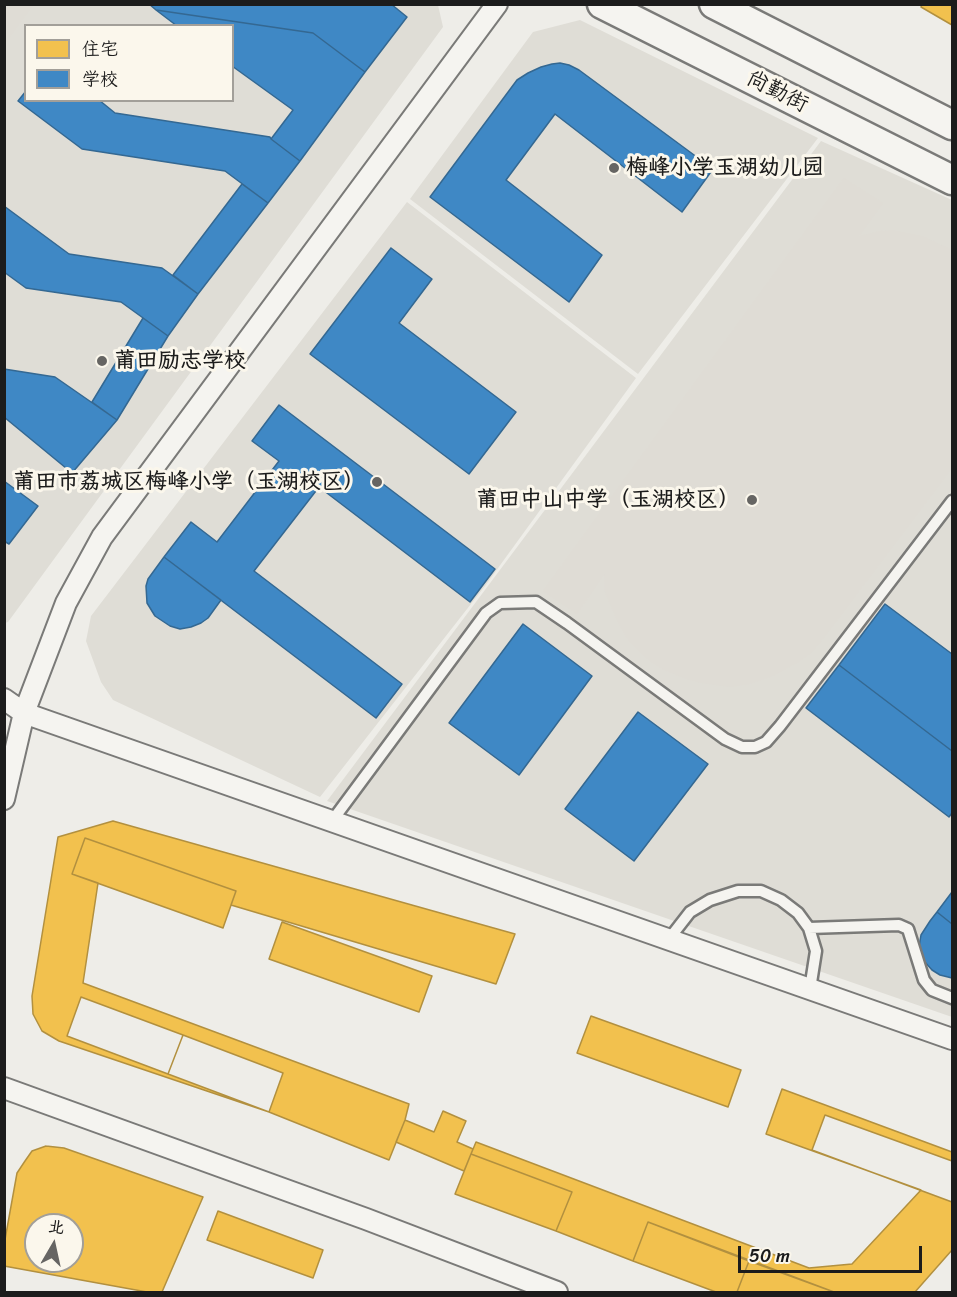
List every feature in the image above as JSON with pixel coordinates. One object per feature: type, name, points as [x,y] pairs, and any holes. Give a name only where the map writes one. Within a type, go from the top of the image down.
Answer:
[{"type":"street","points":[[4,800],[24,713],[66,603],[102,537],[497,4]]},
{"type":"street","name":"尚勤街","points":[[603,4],[952,180]]},
{"type":"street","points":[[714,4],[952,124]]},
{"type":"street","points":[[4,699],[24,713],[952,1039]]},
{"type":"street","points":[[4,1088],[366,1219],[557,1293]]},
{"type":"lane","points":[[332,821],[486,613],[500,603],[536,602],[725,739],[742,747],[755,747],[766,742],[952,501]]},
{"type":"lane","points":[[669,939],[690,912],[710,900],[738,891],[761,891],[782,900],[798,913],[809,928],[816,951],[810,989]]},
{"type":"lane","points":[[809,928],[899,925],[908,928],[924,980],[932,990],[952,998]]},
{"type":"shaded area","name":"莆田励志学校","points":[[4,5],[438,5],[443,27],[8,622],[5,623]]},
{"type":"shaded area","points":[[4,5],[33,5],[5,43]]},
{"type":"shaded area","name":"梅峰小学玉湖幼儿园","points":[[580,20],[818,138],[638,374],[410,199],[533,32]]},
{"type":"shaded area","name":"莆田中山中学（玉湖校区）","points":[[821,141],[952,200],[952,1017],[327,801]]},
{"type":"shaded area","points":[[844,178],[883,203],[859,236],[893,230],[923,236],[952,250],[952,468],[811,653],[773,676],[746,685],[729,687],[686,679],[653,663],[627,638],[605,592],[604,574],[577,614],[543,591]]},
{"type":"shaded area","name":"莆田市荔城区梅峰小学（玉湖校区）","points":[[407,202],[636,378],[485,586],[320,797],[113,700],[101,682],[86,641],[91,616]]},
{"type":"building: 住宅","points":[[922,4],[952,4],[952,25],[921,7]]},
{"type":"building: 住宅","points":[[113,821],[515,934],[496,984],[231,905],[236,891],[85,838],[72,874],[98,883],[83,983],[409,1104],[389,1160],[269,1112],[59,1041],[42,1031],[33,1014],[32,996],[58,837]]},
{"type":"building: 住宅","points":[[85,838],[236,891],[223,928],[72,874]]},
{"type":"building: 住宅","points":[[282,922],[432,976],[419,1012],[269,959]]},
{"type":"building: 住宅","points":[[81,997],[183,1035],[168,1074],[67,1036]]},
{"type":"building: 住宅","points":[[591,1016],[741,1070],[728,1107],[577,1053]]},
{"type":"building: 住宅","points":[[183,1035],[283,1073],[269,1112],[168,1074]]},
{"type":"building: 住宅","points":[[782,1089],[952,1152],[952,1250],[915,1292],[834,1292],[648,1222],[633,1261],[556,1231],[572,1192],[471,1154],[476,1142],[809,1268],[852,1264],[921,1190],[766,1134]]},
{"type":"building: 住宅","points":[[443,1111],[466,1121],[457,1142],[473,1149],[464,1171],[396,1142],[405,1120],[434,1132]]},
{"type":"building: 住宅","points":[[825,1115],[952,1161],[952,1202],[812,1150]]},
{"type":"building: 住宅","points":[[46,1146],[64,1148],[203,1197],[162,1292],[147,1292],[42,1273],[84,1273],[84,1213],[24,1213],[24,1270],[4,1266],[4,1245],[17,1173],[32,1151]]},
{"type":"building: 住宅","points":[[471,1154],[572,1192],[556,1231],[455,1194]]},
{"type":"building: 住宅","points":[[218,1211],[323,1250],[313,1278],[207,1240]]},
{"type":"building: 住宅","points":[[648,1222],[749,1261],[737,1292],[716,1292],[633,1261]]},
{"type":"building: 住宅","points":[[749,1261],[834,1292],[737,1292]]},
{"type":"building: 学校","points":[[149,4],[391,4],[407,17],[365,72],[313,33],[156,10]]},
{"type":"building: 学校","points":[[156,10],[313,33],[365,72],[300,161],[271,139],[293,110],[234,67],[234,24],[174,24]]},
{"type":"building: 学校","points":[[560,63],[579,70],[713,169],[682,212],[555,114],[506,180],[602,255],[569,302],[430,197],[517,80],[541,67]]},
{"type":"building: 学校","points":[[24,94],[24,102],[101,102],[115,113],[270,137],[300,161],[268,203],[225,171],[82,149],[18,101]]},
{"type":"building: 学校","points":[[242,184],[268,203],[198,294],[173,275]]},
{"type":"building: 学校","points":[[4,206],[69,254],[162,268],[198,294],[168,336],[121,302],[26,288],[4,272]]},
{"type":"building: 学校","points":[[391,248],[432,279],[399,323],[516,412],[469,474],[310,354]]},
{"type":"building: 学校","points":[[143,318],[168,336],[117,420],[92,402]]},
{"type":"building: 学校","points":[[4,369],[55,377],[117,420],[72,473],[4,417]]},
{"type":"building: 学校","points":[[279,405],[495,569],[470,602],[319,487],[254,571],[402,684],[376,718],[164,557],[191,522],[217,542],[279,461],[252,441]]},
{"type":"building: 学校","points":[[4,481],[38,506],[9,544],[4,541]]},
{"type":"building: 学校","points":[[164,557],[221,600],[208,618],[201,623],[180,629],[170,626],[155,616],[147,603],[148,579]]},
{"type":"building: 学校","points":[[885,604],[952,654],[952,751],[839,665]]},
{"type":"building: 学校","points":[[523,624],[592,676],[519,775],[449,723]]},
{"type":"building: 学校","points":[[839,665],[952,751],[952,813],[949,817],[806,708]]},
{"type":"building: 学校","points":[[638,712],[708,764],[634,861],[565,809]]},
{"type":"building: 学校","points":[[952,892],[952,924],[937,912]]},
{"type":"building: 学校","points":[[937,912],[952,924],[952,978],[932,970],[924,961],[919,947],[921,935]]},
{"type":"place","name":"梅峰小学玉湖幼儿园","points":[[614,168]]},
{"type":"place","name":"莆田励志学校","points":[[102,361]]},
{"type":"place","name":"莆田市荔城区梅峰小学（玉湖校区）","points":[[377,482]]},
{"type":"place","name":"莆田中山中学（玉湖校区）","points":[[752,500]]}]
